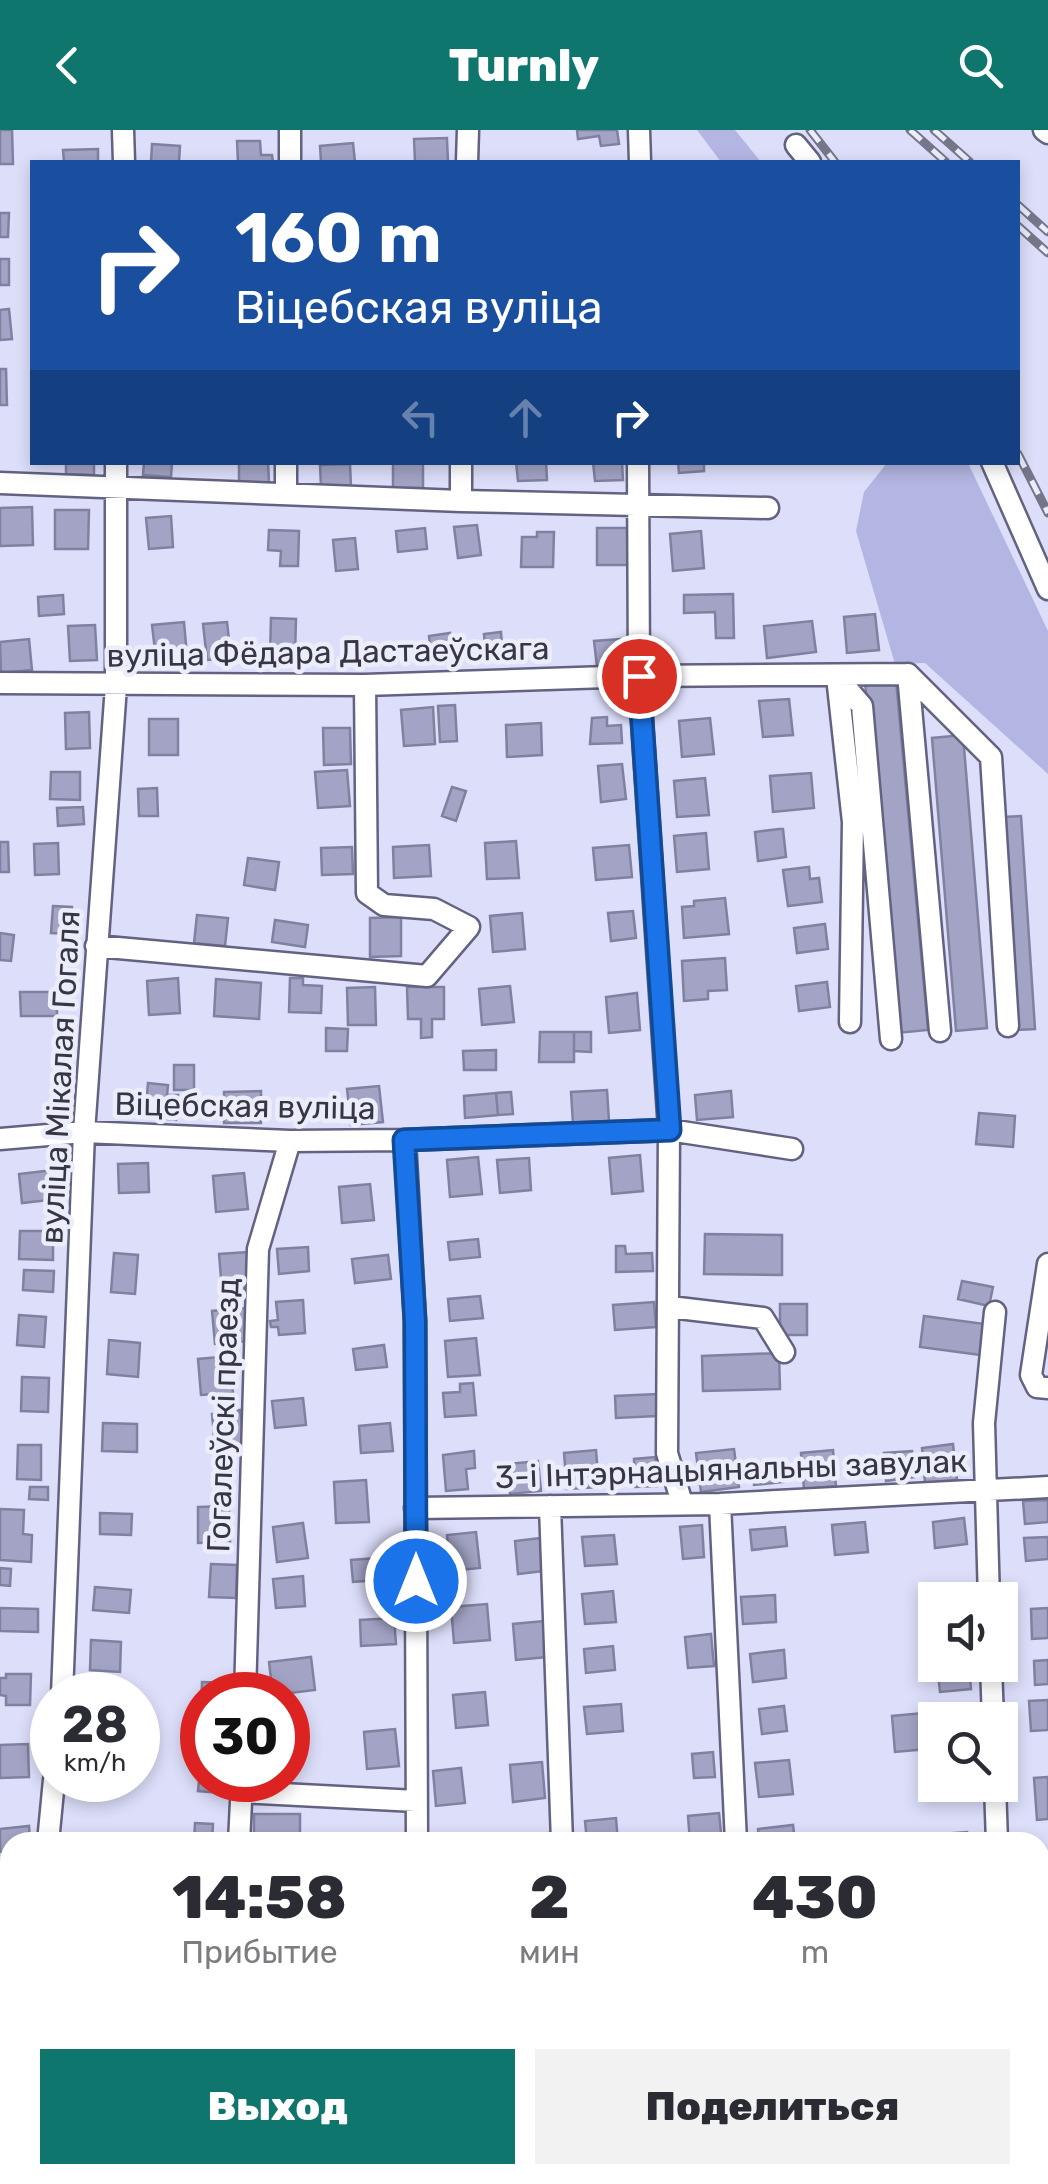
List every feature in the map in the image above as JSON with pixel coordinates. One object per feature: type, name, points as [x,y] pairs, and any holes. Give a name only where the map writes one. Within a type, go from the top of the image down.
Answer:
[{"type":"street","points":[[124,130],[124,160]]},
{"type":"street","points":[[290,130],[290,160]]},
{"type":"street","points":[[468,130],[468,160]]},
{"type":"street","points":[[639,130],[640,160]]},
{"type":"street","points":[[796,145],[808,160]]},
{"type":"street","name":"вуліца Мікалая Гогаля","points":[[63,1672],[84,1132],[116,686],[116,465]]},
{"type":"street","points":[[286,465],[286,493]]},
{"type":"street","points":[[460,501],[461,465]]},
{"type":"street","points":[[638,465],[639,676],[670,1130],[667,1453],[682,1502]]},
{"type":"street","points":[[993,465],[1048,589]]},
{"type":"street","points":[[0,483],[460,501],[768,508]]},
{"type":"street","points":[[908,674],[991,757],[1008,1026]]},
{"type":"street","points":[[908,674],[940,1031]]},
{"type":"street","name":"вуліца Фёдара Дастаеўскага","points":[[0,684],[365,686],[639,676],[908,674]]},
{"type":"street","points":[[837,677],[852,822],[850,1022]]},
{"type":"street","points":[[837,677],[862,706],[891,1039]]},
{"type":"street","points":[[96,946],[426,976],[469,927],[434,908],[384,905],[367,893],[365,686]]},
{"type":"street","name":"Віцебская вуліца","points":[[0,1138],[84,1132],[404,1140],[670,1130],[792,1150]]},
{"type":"street","name":"Гогалеўскі праезд","points":[[246,1672],[258,1249],[290,1140]]},
{"type":"street","points":[[404,1140],[415,1321],[417,1832]]},
{"type":"street","points":[[1048,1264],[1030,1375],[1037,1388],[1048,1388]]},
{"type":"street","points":[[670,1307],[762,1318],[784,1352]]},
{"type":"street","points":[[988,1582],[984,1423],[995,1312]]},
{"type":"street","name":"3-і Інтэрнацыянальны завулак","points":[[415,1508],[720,1504],[1048,1487]]},
{"type":"street","points":[[720,1504],[736,1832]]},
{"type":"street","points":[[550,1506],[562,1832]]},
{"type":"street","points":[[310,1792],[416,1801]]},
{"type":"street","points":[[49,1832],[52,1802]]},
{"type":"street","points":[[240,1832],[241,1802]]},
{"type":"street","points":[[996,1802],[997,1832]]},
{"type":"shaded area","points":[[697,130],[735,130],[759,160],[720,160]]},
{"type":"shaded area","points":[[885,465],[969,465],[1048,631],[1048,774],[925,663],[895,664],[856,531],[864,492]]},
{"type":"building","points":[[0,130],[12,130],[13,164],[0,164]]},
{"type":"building","points":[[577,130],[617,130],[619,144],[601,146],[599,136],[578,139]]},
{"type":"building","points":[[447,138],[448,160],[415,160],[414,139]]},
{"type":"building","points":[[237,141],[260,141],[261,155],[272,155],[273,160],[238,160]]},
{"type":"building","points":[[353,143],[355,160],[321,160],[320,146]]},
{"type":"building","points":[[152,144],[180,146],[179,160],[151,160]]},
{"type":"building","points":[[98,149],[98,160],[64,160],[63,150]]},
{"type":"building","points":[[0,213],[9,213],[8,237],[0,237]]},
{"type":"building","points":[[0,259],[9,259],[9,285],[0,285]]},
{"type":"building","points":[[9,309],[12,339],[0,340],[0,310]]},
{"type":"building","points":[[0,369],[6,369],[7,405],[0,405]]},
{"type":"building","points":[[66,465],[94,465],[94,475],[66,474]]},
{"type":"building","points":[[144,465],[172,465],[171,477],[143,475]]},
{"type":"building","points":[[239,465],[268,465],[269,483],[239,484]]},
{"type":"building","points":[[320,465],[350,465],[351,486],[321,487]]},
{"type":"building","points":[[393,465],[423,465],[423,488],[393,488]]},
{"type":"building","points":[[516,465],[546,465],[547,480],[518,481]]},
{"type":"building","points":[[593,465],[622,465],[623,480],[595,481]]},
{"type":"building","points":[[678,465],[704,465],[704,471],[679,473]]},
{"type":"building","points":[[32,507],[33,545],[0,546],[0,508]]},
{"type":"building","points":[[55,510],[89,510],[88,549],[55,549]]},
{"type":"building","points":[[171,516],[173,547],[149,549],[146,518]]},
{"type":"building","points":[[477,525],[481,555],[458,558],[454,527]]},
{"type":"building","points":[[425,528],[427,549],[398,552],[396,531]]},
{"type":"building","points":[[597,528],[628,528],[629,565],[597,565]]},
{"type":"building","points":[[269,530],[299,531],[298,566],[280,566],[281,551],[268,550]]},
{"type":"building","points":[[701,531],[704,568],[673,571],[670,534]]},
{"type":"building","points":[[537,532],[554,532],[553,567],[521,567],[522,537],[537,537]]},
{"type":"building","points":[[355,538],[358,569],[336,571],[333,540]]},
{"type":"building","points":[[733,594],[734,638],[716,638],[715,612],[684,613],[684,595]]},
{"type":"building","points":[[63,595],[64,614],[39,616],[38,597]]},
{"type":"building","points":[[875,614],[879,650],[847,653],[844,617]]},
{"type":"building","points":[[271,618],[296,619],[295,655],[270,655]]},
{"type":"building","points":[[812,621],[816,652],[767,658],[764,626]]},
{"type":"building","points":[[184,622],[187,656],[156,659],[152,625]]},
{"type":"building","points":[[227,622],[231,658],[207,660],[203,624]]},
{"type":"building","points":[[95,625],[97,660],[70,661],[68,626]]},
{"type":"building","points":[[501,632],[503,659],[486,660],[484,634]]},
{"type":"building","points":[[450,633],[453,660],[432,662],[429,636]]},
{"type":"building","points":[[29,639],[32,670],[1,673],[0,642]]},
{"type":"building","points":[[620,639],[622,665],[597,667],[594,641]]},
{"type":"building","points":[[896,680],[928,1030],[897,1033],[865,682]]},
{"type":"building","points":[[789,699],[793,735],[763,737],[759,701]]},
{"type":"building","points":[[455,705],[457,741],[440,742],[438,706]]},
{"type":"building","points":[[433,707],[435,744],[404,746],[401,710]]},
{"type":"building","points":[[89,712],[90,748],[66,749],[65,713]]},
{"type":"building","points":[[607,717],[607,726],[621,725],[622,743],[590,744],[592,718]]},
{"type":"building","points":[[710,718],[714,754],[682,757],[679,721]]},
{"type":"building","points":[[149,719],[178,719],[178,755],[149,755]]},
{"type":"building","points":[[541,723],[542,755],[507,757],[506,725]]},
{"type":"building","points":[[323,728],[350,728],[351,764],[324,765]]},
{"type":"building","points":[[963,735],[987,1028],[956,1031],[932,738]]},
{"type":"building","points":[[622,764],[626,799],[601,802],[598,766]]},
{"type":"building","points":[[347,770],[350,806],[318,808],[315,772]]},
{"type":"building","points":[[51,772],[80,772],[80,800],[50,799]]},
{"type":"building","points":[[811,773],[814,808],[773,812],[770,776]]},
{"type":"building","points":[[705,778],[709,815],[677,817],[674,781]]},
{"type":"building","points":[[452,787],[466,791],[456,821],[442,816]]},
{"type":"building","points":[[157,788],[158,816],[139,816],[138,789]]},
{"type":"building","points":[[83,807],[84,824],[58,826],[57,808]]},
{"type":"building","points":[[1021,816],[1035,1029],[1015,1030],[1002,817]]},
{"type":"building","points":[[783,829],[786,857],[758,861],[755,832]]},
{"type":"building","points":[[706,833],[709,869],[677,872],[674,836]]},
{"type":"building","points":[[516,841],[519,878],[487,879],[485,843]]},
{"type":"building","points":[[0,842],[8,842],[9,872],[0,872]]},
{"type":"building","points":[[58,843],[59,874],[35,875],[34,844]]},
{"type":"building","points":[[429,845],[431,876],[394,878],[393,847]]},
{"type":"building","points":[[629,845],[632,877],[596,880],[593,848]]},
{"type":"building","points":[[352,847],[353,874],[322,875],[321,848]]},
{"type":"building","points":[[248,858],[279,862],[275,890],[244,885]]},
{"type":"building","points":[[809,867],[810,879],[819,878],[822,902],[788,906],[783,870]]},
{"type":"building","points":[[725,898],[729,934],[684,938],[682,907],[694,906],[694,901]]},
{"type":"building","points":[[53,906],[72,907],[70,934],[51,933]]},
{"type":"building","points":[[633,911],[636,938],[611,941],[608,913]]},
{"type":"building","points":[[522,913],[525,949],[493,952],[490,916]]},
{"type":"building","points":[[197,915],[228,918],[225,946],[194,943]]},
{"type":"building","points":[[401,917],[401,956],[370,957],[370,918]]},
{"type":"building","points":[[275,920],[308,925],[305,947],[272,942]]},
{"type":"building","points":[[825,924],[828,949],[797,953],[794,928]]},
{"type":"building","points":[[0,933],[14,935],[11,961],[0,960]]},
{"type":"building","points":[[725,958],[727,990],[708,991],[708,999],[684,1001],[682,961]]},
{"type":"building","points":[[178,978],[180,1013],[149,1015],[147,981]]},
{"type":"building","points":[[290,978],[303,978],[303,985],[322,986],[321,1013],[289,1012]]},
{"type":"building","points":[[216,979],[261,983],[259,1019],[214,1016]]},
{"type":"building","points":[[827,982],[830,1007],[799,1011],[796,986]]},
{"type":"building","points":[[510,986],[514,1022],[482,1025],[479,989]]},
{"type":"building","points":[[375,987],[376,1025],[348,1025],[347,988]]},
{"type":"building","points":[[407,987],[444,987],[444,1019],[432,1019],[432,1037],[421,1038],[421,1019],[408,1019]]},
{"type":"building","points":[[20,992],[57,992],[57,1016],[21,1016]]},
{"type":"building","points":[[637,993],[640,1030],[609,1033],[606,997]]},
{"type":"building","points":[[326,1028],[348,1029],[347,1051],[326,1051]]},
{"type":"building","points":[[540,1032],[574,1032],[574,1062],[539,1062]]},
{"type":"building","points":[[574,1032],[591,1032],[591,1052],[574,1051]]},
{"type":"building","points":[[496,1050],[496,1070],[464,1070],[463,1051]]},
{"type":"building","points":[[174,1065],[194,1065],[194,1090],[174,1090]]},
{"type":"building","points":[[148,1083],[168,1085],[167,1095],[178,1095],[176,1120],[145,1117]]},
{"type":"building","points":[[379,1086],[383,1122],[351,1125],[347,1089]]},
{"type":"building","points":[[607,1090],[609,1121],[573,1124],[571,1092]]},
{"type":"building","points":[[261,1091],[261,1123],[224,1123],[224,1092]]},
{"type":"building","points":[[731,1091],[733,1117],[697,1120],[695,1095]]},
{"type":"building","points":[[511,1092],[513,1114],[498,1115],[496,1093]]},
{"type":"building","points":[[496,1093],[498,1115],[465,1118],[464,1096]]},
{"type":"building","points":[[979,1113],[1015,1116],[1013,1147],[976,1144]]},
{"type":"building","points":[[640,1155],[643,1191],[612,1194],[609,1158]]},
{"type":"building","points":[[478,1157],[482,1194],[450,1197],[447,1160]]},
{"type":"building","points":[[529,1158],[531,1190],[500,1193],[497,1160]]},
{"type":"building","points":[[148,1163],[149,1192],[119,1193],[118,1164]]},
{"type":"building","points":[[54,1170],[58,1199],[22,1203],[19,1174]]},
{"type":"building","points":[[244,1173],[248,1209],[216,1212],[213,1176]]},
{"type":"building","points":[[370,1184],[374,1220],[342,1223],[339,1187]]},
{"type":"building","points":[[20,1231],[53,1231],[53,1260],[19,1259]]},
{"type":"building","points":[[705,1234],[782,1235],[782,1275],[704,1274]]},
{"type":"building","points":[[478,1239],[480,1257],[450,1260],[448,1242]]},
{"type":"building","points":[[616,1246],[625,1246],[626,1254],[652,1253],[653,1271],[616,1272]]},
{"type":"building","points":[[308,1247],[309,1271],[279,1274],[277,1249]]},
{"type":"building","points":[[248,1252],[251,1288],[222,1290],[219,1254]]},
{"type":"building","points":[[114,1253],[138,1255],[135,1294],[111,1292]]},
{"type":"building","points":[[388,1255],[391,1279],[355,1283],[352,1259]]},
{"type":"building","points":[[24,1270],[54,1271],[53,1292],[23,1290]]},
{"type":"building","points":[[962,1281],[993,1287],[989,1306],[958,1299]]},
{"type":"building","points":[[480,1296],[483,1318],[450,1321],[448,1299]]},
{"type":"building","points":[[303,1300],[305,1333],[279,1335],[278,1327],[271,1327],[270,1321],[278,1320],[276,1302]]},
{"type":"building","points":[[654,1302],[656,1327],[615,1330],[613,1305]]},
{"type":"building","points":[[780,1304],[807,1304],[807,1335],[780,1335]]},
{"type":"building","points":[[245,1308],[248,1341],[215,1344],[212,1311]]},
{"type":"building","points":[[19,1315],[46,1317],[44,1347],[17,1345]]},
{"type":"building","points":[[924,1316],[985,1324],[981,1355],[920,1347]]},
{"type":"building","points":[[476,1338],[480,1375],[448,1377],[445,1341]]},
{"type":"building","points":[[109,1340],[140,1343],[138,1377],[107,1374]]},
{"type":"building","points":[[384,1345],[387,1367],[356,1370],[353,1349]]},
{"type":"building","points":[[779,1353],[780,1389],[703,1391],[702,1356]]},
{"type":"building","points":[[230,1356],[233,1393],[201,1395],[198,1359]]},
{"type":"building","points":[[22,1377],[49,1378],[48,1412],[21,1411]]},
{"type":"building","points":[[473,1383],[476,1415],[445,1417],[443,1393],[460,1392],[460,1384]]},
{"type":"building","points":[[657,1394],[657,1416],[616,1418],[615,1396]]},
{"type":"building","points":[[303,1398],[306,1425],[275,1428],[272,1401]]},
{"type":"building","points":[[240,1410],[244,1444],[215,1447],[212,1414]]},
{"type":"building","points":[[103,1423],[137,1424],[137,1452],[102,1451]]},
{"type":"building","points":[[390,1423],[393,1451],[361,1453],[359,1426]]},
{"type":"building","points":[[953,1444],[957,1480],[925,1483],[922,1448]]},
{"type":"building","points":[[18,1445],[41,1445],[41,1480],[17,1479]]},
{"type":"building","points":[[734,1449],[739,1487],[701,1492],[696,1453]]},
{"type":"building","points":[[596,1450],[599,1487],[567,1489],[564,1453]]},
{"type":"building","points":[[833,1450],[836,1486],[804,1489],[801,1453]]},
{"type":"building","points":[[474,1451],[475,1468],[466,1469],[468,1489],[446,1491],[443,1455]]},
{"type":"building","points":[[912,1451],[915,1477],[886,1481],[884,1453]]},
{"type":"building","points":[[655,1457],[657,1486],[635,1487],[634,1459]]},
{"type":"building","points":[[781,1460],[783,1482],[754,1485],[751,1463]]},
{"type":"building","points":[[538,1461],[541,1491],[510,1494],[507,1464]]},
{"type":"building","points":[[366,1480],[369,1522],[336,1523],[334,1482]]},
{"type":"building","points":[[30,1487],[48,1487],[48,1500],[29,1499]]},
{"type":"building","points":[[1048,1500],[1048,1522],[1025,1524],[1023,1501]]},
{"type":"building","points":[[229,1506],[230,1542],[198,1543],[198,1507]]},
{"type":"building","points":[[0,1509],[24,1510],[23,1534],[32,1535],[31,1562],[0,1560]]},
{"type":"building","points":[[100,1513],[132,1514],[131,1535],[100,1534]]},
{"type":"building","points":[[964,1518],[967,1544],[935,1548],[933,1522]]},
{"type":"building","points":[[865,1522],[868,1552],[835,1555],[832,1525]]},
{"type":"building","points":[[303,1523],[308,1558],[277,1562],[273,1527]]},
{"type":"building","points":[[702,1525],[704,1557],[683,1559],[680,1527]]},
{"type":"building","points":[[785,1527],[787,1546],[752,1550],[750,1530]]},
{"type":"building","points":[[476,1532],[480,1568],[451,1571],[447,1535]]},
{"type":"building","points":[[614,1535],[617,1564],[585,1566],[582,1537]]},
{"type":"building","points":[[1048,1537],[1048,1559],[1026,1561],[1024,1538]]},
{"type":"building","points":[[541,1538],[544,1571],[518,1574],[515,1541]]},
{"type":"building","points":[[390,1557],[392,1579],[353,1582],[351,1560]]},
{"type":"building","points":[[211,1564],[237,1565],[236,1598],[209,1597]]},
{"type":"building","points":[[0,1568],[11,1569],[10,1586],[0,1585]]},
{"type":"building","points":[[303,1576],[305,1606],[276,1608],[273,1579]]},
{"type":"building","points":[[95,1587],[131,1590],[129,1613],[93,1610]]},
{"type":"building","points":[[613,1591],[616,1622],[585,1624],[582,1594]]},
{"type":"building","points":[[775,1595],[776,1622],[743,1624],[741,1597]]},
{"type":"building","points":[[487,1604],[490,1640],[454,1643],[451,1607]]},
{"type":"building","points":[[0,1608],[38,1609],[38,1632],[0,1631]]},
{"type":"building","points":[[1048,1608],[1048,1638],[1032,1639],[1031,1609]]},
{"type":"building","points":[[394,1618],[396,1644],[361,1646],[360,1620]]},
{"type":"building","points":[[544,1621],[547,1657],[516,1660],[513,1624]]},
{"type":"building","points":[[711,1634],[714,1666],[688,1668],[685,1637]]},
{"type":"building","points":[[91,1640],[121,1642],[120,1672],[90,1670]]},
{"type":"building","points":[[613,1646],[615,1670],[586,1673],[584,1649]]},
{"type":"building","points":[[784,1650],[786,1678],[753,1682],[750,1654]]},
{"type":"building","points":[[311,1657],[315,1690],[310,1691],[310,1672],[270,1672],[269,1662]]},
{"type":"building","points":[[1048,1660],[1048,1684],[1035,1685],[1034,1661]]},
{"type":"building","points":[[6,1674],[30,1674],[30,1705],[6,1705],[6,1696],[0,1695],[0,1678],[6,1678]]},
{"type":"building","points":[[939,1682],[970,1682],[971,1689],[940,1692]]},
{"type":"building","points":[[485,1692],[488,1725],[456,1728],[453,1695]]},
{"type":"building","points":[[1048,1700],[1048,1730],[1031,1731],[1029,1701]]},
{"type":"building","points":[[621,1704],[623,1731],[587,1734],[584,1707]]},
{"type":"building","points":[[784,1706],[787,1731],[762,1734],[759,1709]]},
{"type":"building","points":[[918,1713],[918,1750],[895,1752],[892,1716]]},
{"type":"building","points":[[395,1729],[399,1766],[367,1769],[364,1732]]},
{"type":"building","points":[[28,1744],[29,1777],[0,1778],[0,1745]]},
{"type":"building","points":[[713,1752],[715,1777],[694,1778],[692,1754]]},
{"type":"building","points":[[789,1760],[793,1794],[759,1797],[755,1763]]},
{"type":"building","points":[[542,1762],[545,1798],[513,1802],[510,1765]]},
{"type":"building","points":[[461,1768],[465,1803],[436,1806],[433,1771]]},
{"type":"building","points":[[1048,1777],[1048,1819],[1037,1820],[1034,1778]]},
{"type":"building","points":[[719,1813],[721,1832],[689,1832],[688,1816]]},
{"type":"building","points":[[254,1814],[300,1814],[300,1832],[254,1832]]},
{"type":"building","points":[[616,1818],[617,1832],[586,1832],[585,1821]]},
{"type":"building","points":[[195,1823],[213,1824],[213,1832],[195,1832]]},
{"type":"building","points":[[793,1825],[794,1832],[758,1832]]},
{"type":"building","points":[[29,1826],[29,1832],[0,1832]]},
{"type":"railway","points":[[810,130],[833,160]]},
{"type":"railway","points":[[910,130],[944,160]]},
{"type":"railway","points":[[934,130],[968,160]]},
{"type":"railway","points":[[1020,207],[1048,232]]},
{"type":"railway","points":[[1020,228],[1048,253]]},
{"type":"railway","points":[[1020,458],[1048,513]]},
{"type":"route","points":[[416,1581],[415,1321],[404,1140],[670,1130],[639,676]]}]
